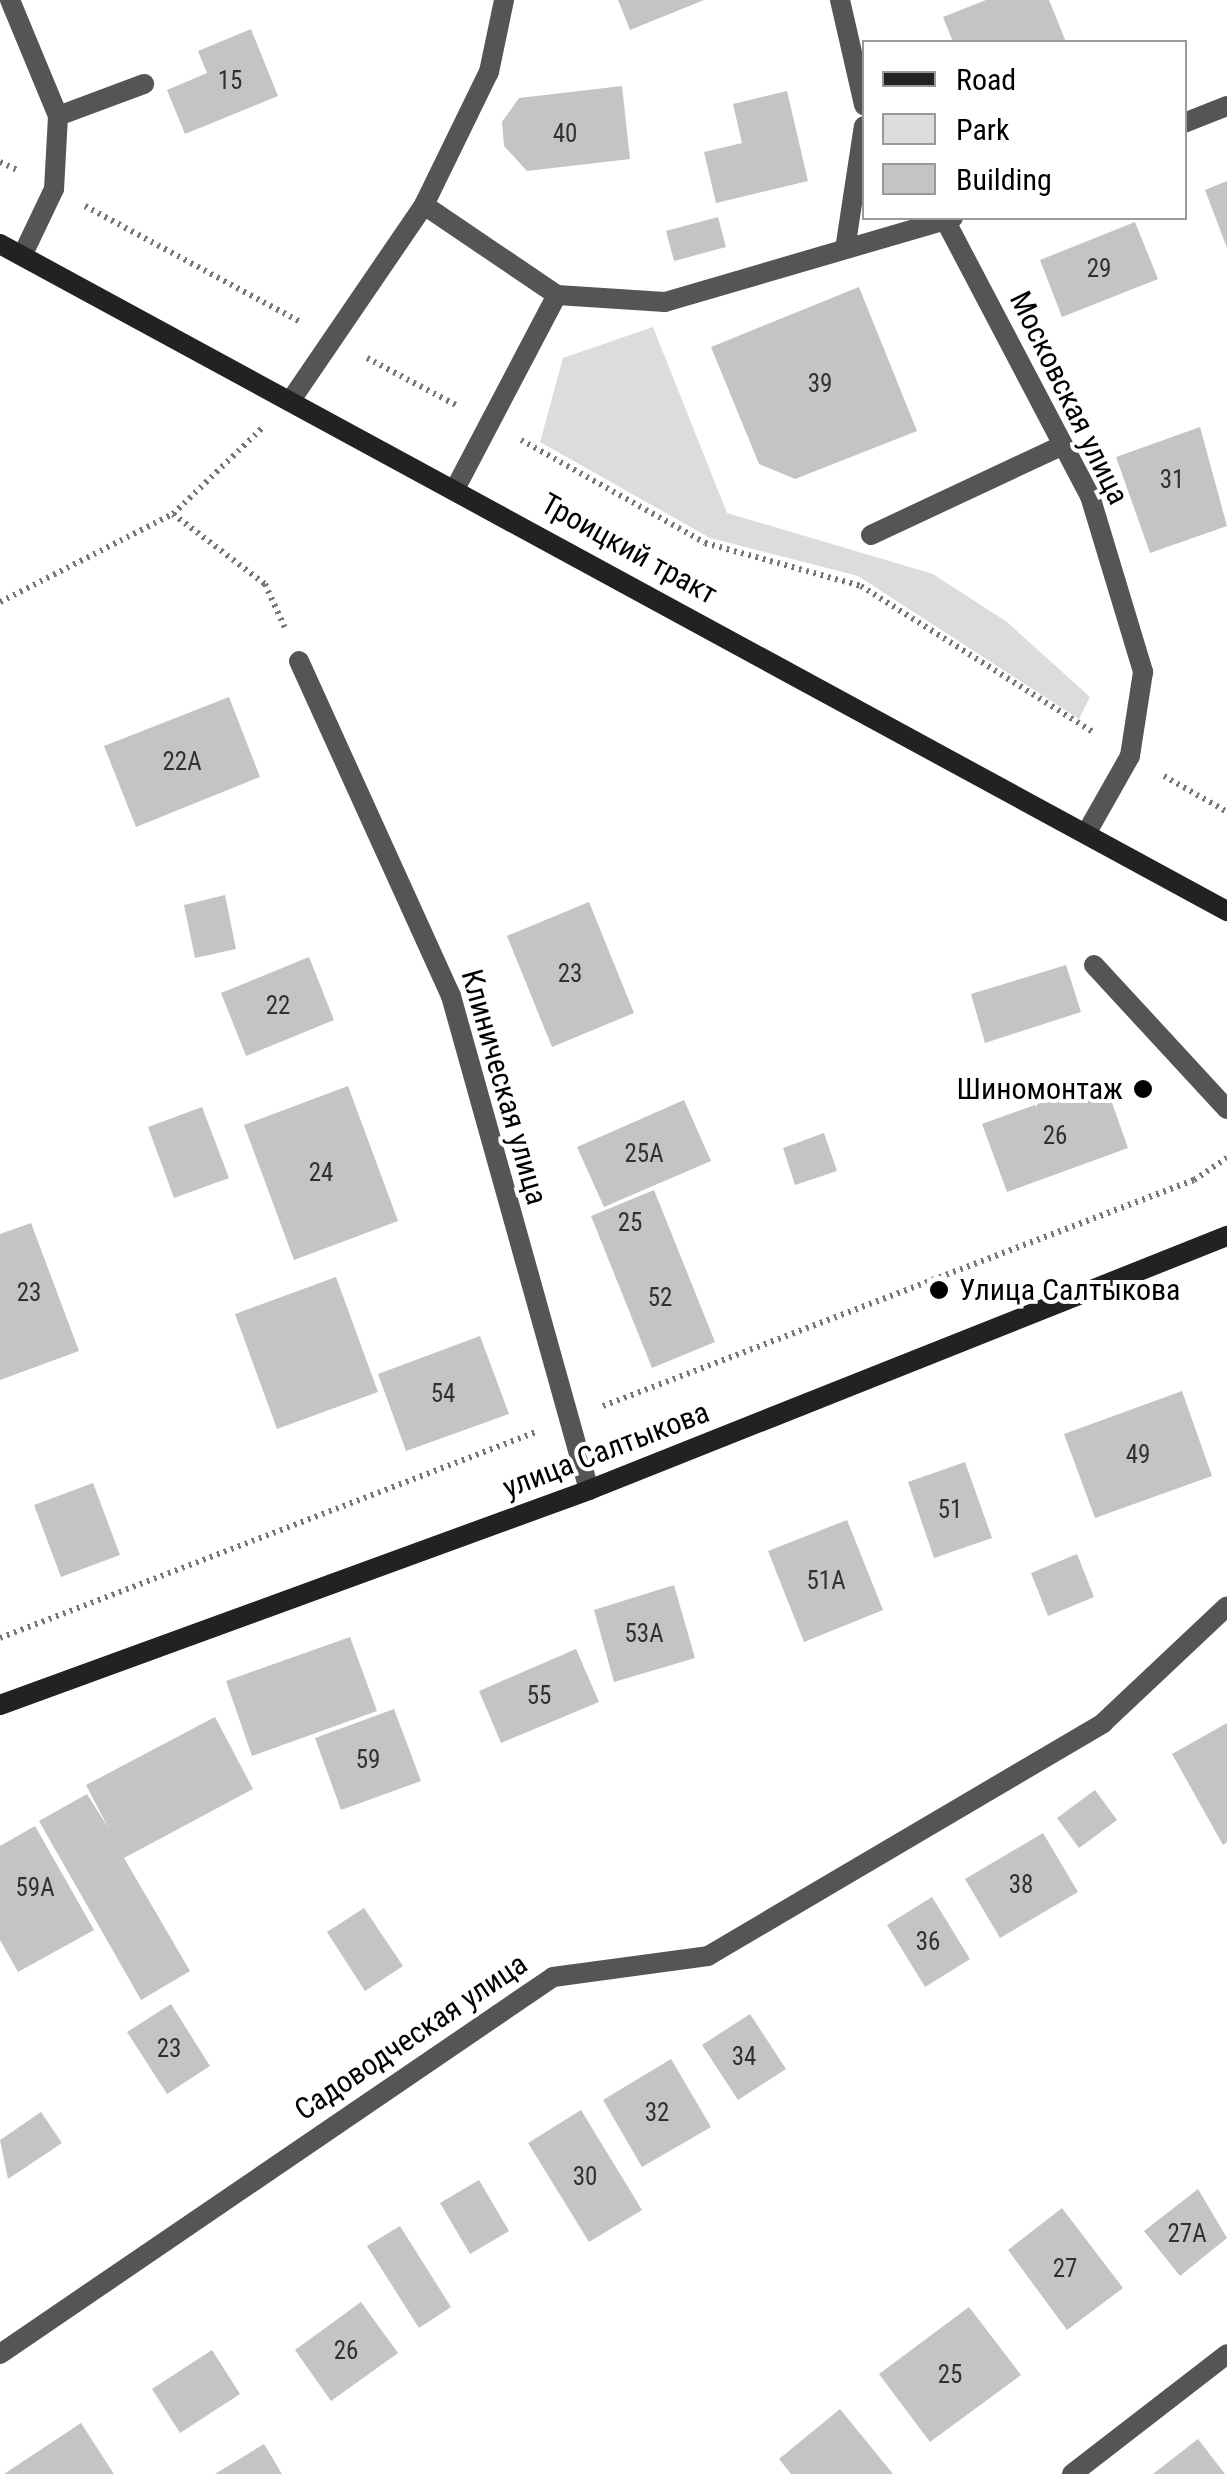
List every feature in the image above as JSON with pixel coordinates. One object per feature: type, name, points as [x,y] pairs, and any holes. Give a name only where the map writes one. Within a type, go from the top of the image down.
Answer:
[{"type":"main road","name":"Троицкий тракт","points":[[0,244],[1227,911]]},
{"type":"main road","name":"улица Салтыкова","points":[[0,1704],[590,1490],[1227,1236]]},
{"type":"street","points":[[10,0],[58,116],[54,188],[22,256]]},
{"type":"street","points":[[291,400],[424,204],[489,72],[504,0]]},
{"type":"street","points":[[840,0],[862,95]]},
{"type":"street","points":[[58,116],[144,84]]},
{"type":"street","points":[[1187,122],[1227,106]]},
{"type":"street","points":[[846,243],[862,139]]},
{"type":"street","points":[[424,204],[556,295],[664,302],[846,243],[945,220]]},
{"type":"street","name":"Московская улица","points":[[950,220],[1090,496],[1143,672],[1130,756],[1087,832]]},
{"type":"street","points":[[455,488],[494,425],[556,295]]},
{"type":"street","points":[[871,535],[1064,445]]},
{"type":"street","name":"Клиническая улица","points":[[300,661],[451,996],[567,1420],[590,1490]]},
{"type":"street","points":[[1094,965],[1227,1109]]},
{"type":"street","name":"Садоводческая улица","points":[[0,2354],[553,1976],[708,1956],[1103,1723],[1227,1606]]},
{"type":"street","points":[[1072,2474],[1227,2354]]},
{"type":"path","points":[[0,162],[705,542],[861,586],[1130,756],[1227,812]]},
{"type":"path","points":[[0,602],[173,514],[291,400]]},
{"type":"path","points":[[173,514],[265,584],[300,661]]},
{"type":"path","points":[[0,1638],[1194,1180],[1227,1158]]},
{"type":"green space","points":[[653,327],[727,513],[933,574],[1007,622],[1090,697],[1079,719],[858,576],[710,538],[540,442],[563,358]]},
{"type":"building","points":[[618,0],[704,0],[630,30]]},
{"type":"building","points":[[986,0],[1049,0],[1065,40],[952,40],[943,17]]},
{"type":"building","points":[[251,29],[278,96],[185,134],[167,90],[207,73],[198,51]]},
{"type":"building","points":[[622,86],[630,159],[527,171],[504,146],[502,122],[519,98]]},
{"type":"building","points":[[787,91],[808,181],[716,203],[704,152],[742,143],[733,104]]},
{"type":"building","points":[[1227,181],[1227,248],[1205,190]]},
{"type":"building","points":[[718,217],[726,247],[674,261],[666,231]]},
{"type":"building","points":[[1135,222],[1158,279],[1062,317],[1040,260]]},
{"type":"building","points":[[859,287],[917,431],[795,479],[759,464],[711,347]]},
{"type":"building","points":[[1200,427],[1227,526],[1150,553],[1116,457]]},
{"type":"building","points":[[229,697],[260,777],[136,827],[104,746]]},
{"type":"building","points":[[225,895],[236,949],[195,958],[184,905]]},
{"type":"building","points":[[589,902],[634,1013],[552,1047],[507,936]]},
{"type":"building","points":[[309,957],[334,1020],[246,1056],[221,993]]},
{"type":"building","points":[[1066,965],[1081,1012],[985,1043],[971,994]]},
{"type":"building","points":[[1104,1080],[1128,1148],[1007,1192],[982,1124]]},
{"type":"building","points":[[348,1086],[398,1221],[294,1260],[244,1125]]},
{"type":"building","points":[[684,1100],[711,1161],[604,1207],[577,1147]]},
{"type":"building","points":[[202,1107],[229,1178],[174,1198],[148,1127]]},
{"type":"building","points":[[824,1133],[837,1171],[795,1185],[783,1148]]},
{"type":"building","points":[[654,1190],[715,1342],[652,1368],[591,1216]]},
{"type":"building","points":[[31,1223],[79,1351],[0,1380],[0,1234]]},
{"type":"building","points":[[336,1277],[378,1392],[277,1429],[235,1314]]},
{"type":"building","points":[[480,1336],[509,1414],[406,1451],[378,1374]]},
{"type":"building","points":[[1182,1391],[1212,1476],[1095,1518],[1064,1434]]},
{"type":"building","points":[[965,1462],[992,1538],[934,1558],[908,1482]]},
{"type":"building","points":[[93,1483],[120,1555],[61,1577],[34,1505]]},
{"type":"building","points":[[847,1520],[883,1610],[804,1642],[768,1551]]},
{"type":"building","points":[[1077,1554],[1094,1597],[1048,1616],[1031,1573]]},
{"type":"building","points":[[674,1585],[695,1658],[614,1682],[594,1610]]},
{"type":"building","points":[[350,1637],[377,1711],[252,1756],[226,1681]]},
{"type":"building","points":[[576,1649],[599,1702],[501,1743],[479,1691]]},
{"type":"building","points":[[394,1709],[421,1781],[341,1810],[315,1738]]},
{"type":"building","points":[[215,1717],[253,1789],[124,1858],[190,1971],[141,2000],[39,1821],[87,1794],[109,1829],[86,1785]]},
{"type":"building","points":[[1227,1723],[1227,1842],[1223,1845],[1172,1754]]},
{"type":"building","points":[[1095,1790],[1117,1820],[1079,1848],[1057,1818]]},
{"type":"building","points":[[35,1826],[94,1930],[18,1972],[0,1940],[0,1846]]},
{"type":"building","points":[[1043,1833],[1078,1892],[1000,1938],[965,1879]]},
{"type":"building","points":[[932,1897],[970,1959],[925,1987],[887,1925]]},
{"type":"building","points":[[364,1908],[403,1966],[365,1991],[327,1932]]},
{"type":"building","points":[[171,2004],[210,2066],[167,2094],[127,2032]]},
{"type":"building","points":[[750,2014],[786,2069],[738,2100],[702,2045]]},
{"type":"building","points":[[671,2059],[711,2127],[642,2167],[603,2100]]},
{"type":"building","points":[[581,2110],[642,2210],[589,2242],[528,2143]]},
{"type":"building","points":[[41,2112],[62,2143],[8,2179],[0,2140]]},
{"type":"building","points":[[479,2180],[509,2231],[470,2254],[440,2203]]},
{"type":"building","points":[[1198,2189],[1227,2238],[1180,2276],[1144,2231]]},
{"type":"building","points":[[1062,2208],[1123,2288],[1067,2330],[1008,2250]]},
{"type":"building","points":[[400,2226],[451,2307],[419,2328],[367,2246]]},
{"type":"building","points":[[361,2302],[398,2353],[331,2401],[295,2350]]},
{"type":"building","points":[[969,2307],[1021,2375],[930,2442],[879,2374]]},
{"type":"building","points":[[212,2350],[240,2394],[180,2433],[152,2389]]},
{"type":"building","points":[[840,2409],[893,2474],[791,2474],[779,2459]]},
{"type":"building","points":[[81,2423],[114,2474],[4,2474]]},
{"type":"building","points":[[1198,2439],[1225,2474],[1153,2474]]},
{"type":"building","points":[[264,2444],[282,2474],[215,2474]]},
{"type":"place","name":"Шиномонтаж","points":[[1143,1089]]},
{"type":"place","name":"Улица Салтыкова","points":[[939,1290]]}]
